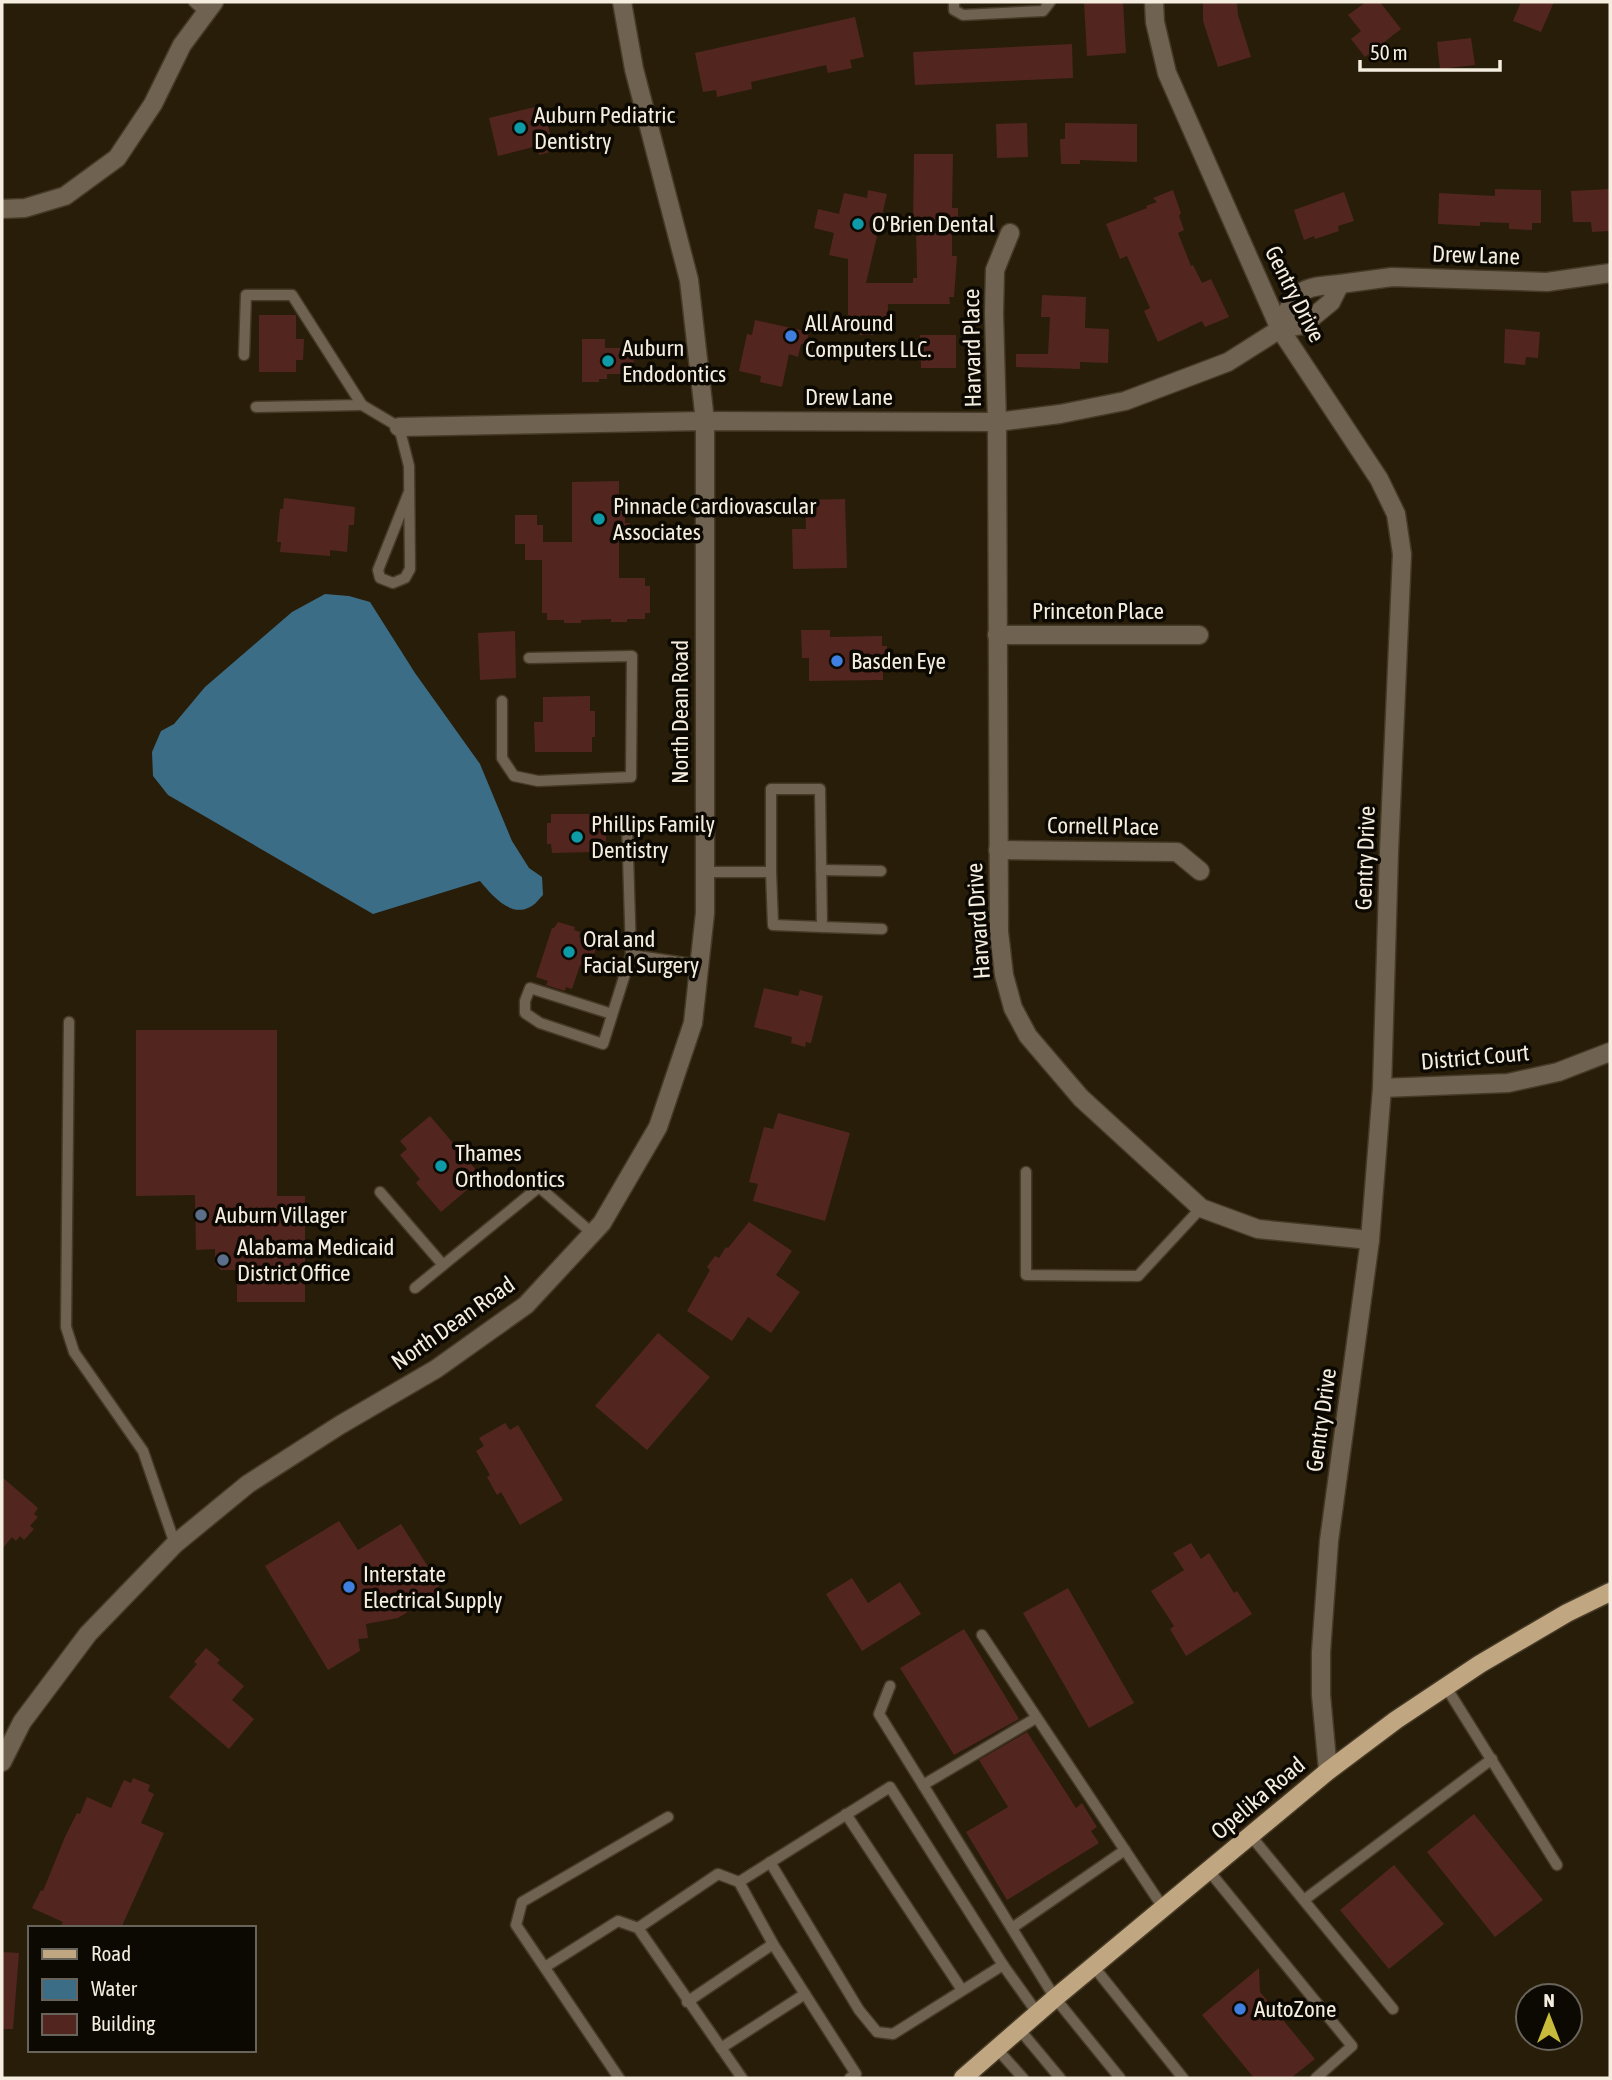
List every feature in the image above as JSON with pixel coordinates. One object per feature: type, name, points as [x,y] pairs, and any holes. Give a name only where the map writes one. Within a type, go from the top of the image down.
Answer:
[{"type":"main road","name":"Opelika Road","points":[[962,2078],[1328,1771],[1396,1720],[1556,1620],[1610,1592]]},
{"type":"street","name":"North Dean Road","points":[[2,1762],[22,1722],[88,1634],[175,1544],[247,1484],[340,1424],[436,1369],[526,1306],[602,1223],[658,1127],[693,1023],[705,913],[705,421],[689,281],[634,69],[622,2]]},
{"type":"street","name":"Gentry Drive","points":[[1154,2],[1155,22],[1167,74],[1280,328],[1378,479],[1396,514],[1402,554],[1382,1088],[1370,1240],[1329,1541],[1321,1652],[1321,1695],[1328,1771]]},
{"type":"street","points":[[2,209],[24,208],[65,196],[117,158],[153,104],[181,45],[205,6]]},
{"type":"street","name":"Harvard Place","points":[[998,422],[995,270],[1010,233]]},
{"type":"street","name":"Drew Lane","points":[[1280,328],[1290,301],[1310,286],[1392,277],[1547,282],[1610,274]]},
{"type":"street","name":"Drew Lane","points":[[399,427],[705,421],[998,422],[1060,414],[1125,401],[1228,362],[1280,328],[1303,325],[1331,302],[1340,284]]},
{"type":"street","name":"Harvard Drive","points":[[998,422],[999,932],[1004,975],[1013,1008],[1028,1036],[1081,1098],[1201,1208],[1258,1229],[1370,1240]]},
{"type":"street","name":"Princeton Place","points":[[997,635],[1199,635]]},
{"type":"street","name":"Cornell Place","points":[[998,850],[1177,852],[1200,871]]},
{"type":"street","name":"District Court","points":[[1382,1088],[1508,1083],[1558,1072],[1610,1052]]},
{"type":"lane","points":[[954,2],[954,10],[963,15],[1043,11],[1050,2]]},
{"type":"lane","points":[[244,355],[246,295],[292,295],[362,405],[399,427],[409,466],[410,569],[405,578],[393,583],[380,578],[378,570],[409,492]]},
{"type":"lane","points":[[256,407],[362,405]]},
{"type":"lane","points":[[502,701],[502,758],[514,776],[538,781],[631,777],[632,656],[528,658]]},
{"type":"lane","points":[[822,927],[820,789],[771,789],[773,925],[822,927],[882,929]]},
{"type":"lane","points":[[612,1014],[530,988],[525,1001],[525,1013],[540,1023],[603,1044],[631,955],[627,822]]},
{"type":"lane","points":[[821,870],[881,871]]},
{"type":"lane","points":[[705,872],[771,872]]},
{"type":"lane","points":[[631,955],[699,965]]},
{"type":"lane","points":[[69,1022],[66,1327],[74,1352],[143,1451],[175,1544]]},
{"type":"lane","points":[[1026,1172],[1026,1276],[1138,1276],[1201,1208]]},
{"type":"lane","points":[[415,1288],[539,1187],[592,1233]]},
{"type":"lane","points":[[380,1192],[443,1265]]},
{"type":"lane","points":[[982,1635],[1164,1909]]},
{"type":"lane","points":[[890,1686],[879,1714],[1055,1998],[1119,2078]]},
{"type":"lane","points":[[1446,1687],[1557,1866]]},
{"type":"lane","points":[[923,1785],[1036,1718]]},
{"type":"lane","points":[[1304,1900],[1492,1759]]},
{"type":"lane","points":[[739,1882],[890,1787],[1003,1965],[1038,2015]]},
{"type":"lane","points":[[846,1814],[962,1990]]},
{"type":"lane","points":[[618,2078],[516,1925],[522,1902],[668,1817]]},
{"type":"lane","points":[[1251,1836],[1393,2010]]},
{"type":"lane","points":[[1012,1928],[1125,1850]]},
{"type":"lane","points":[[770,1862],[859,2010],[877,2032],[893,2034],[1003,1965]]},
{"type":"lane","points":[[1209,1871],[1352,2046],[1317,2078]]},
{"type":"lane","points":[[638,1928],[718,1874],[739,1882],[774,1944],[856,2074],[850,2078]]},
{"type":"lane","points":[[545,1967],[618,1921],[638,1928],[742,2078]]},
{"type":"lane","points":[[687,2002],[774,1944]]},
{"type":"lane","points":[[1094,1967],[1183,2078]]},
{"type":"lane","points":[[721,2048],[805,1994]]},
{"type":"lane","points":[[1020,2030],[1060,2078]]},
{"type":"lane","points":[[997,2049],[1023,2078]]},
{"type":"water","points":[[325,594],[349,596],[370,602],[415,673],[480,764],[512,841],[529,868],[542,877],[543,895],[532,906],[523,910],[508,907],[495,898],[480,881],[373,914],[168,795],[153,776],[152,752],[161,731],[174,724],[205,687],[292,612]]},
{"type":"building","points":[[1084,2],[1123,2],[1126,53],[1087,56]]},
{"type":"building","points":[[1203,2],[1237,2],[1238,15],[1251,57],[1218,67],[1203,21]]},
{"type":"building","points":[[1366,2],[1380,2],[1401,29],[1365,57],[1351,39],[1361,31],[1348,15]]},
{"type":"building","points":[[1521,2],[1554,2],[1541,32],[1513,21]]},
{"type":"building","points":[[855,17],[864,57],[850,60],[852,68],[828,73],[826,65],[751,82],[752,89],[717,97],[716,90],[703,92],[695,53]]},
{"type":"building","points":[[1471,38],[1475,65],[1440,69],[1437,42]]},
{"type":"building","points":[[1072,44],[1073,78],[915,85],[913,52]]},
{"type":"building","name":"Auburn Pediatric Dentistry","points":[[543,105],[554,151],[539,155],[537,146],[498,156],[489,118]]},
{"type":"building","points":[[1027,123],[1028,157],[997,158],[996,124]]},
{"type":"building","points":[[1065,123],[1137,124],[1137,162],[1080,160],[1080,164],[1061,164],[1060,139],[1065,139]]},
{"type":"building","points":[[914,154],[953,154],[952,208],[958,208],[958,226],[952,226],[952,256],[957,256],[954,297],[949,297],[950,304],[888,304],[887,329],[875,329],[875,335],[860,335],[860,330],[848,330],[848,259],[829,255],[834,233],[814,228],[818,209],[839,214],[844,193],[867,198],[868,190],[887,194],[866,283],[913,283],[913,278],[917,278],[916,225],[913,225]]},
{"type":"building","points":[[1495,189],[1541,190],[1541,223],[1532,223],[1532,230],[1509,229],[1509,223],[1480,222],[1480,226],[1438,224],[1439,193],[1495,196]]},
{"type":"building","points":[[1610,189],[1610,231],[1592,232],[1591,222],[1573,222],[1571,191]]},
{"type":"building","points":[[1173,190],[1184,230],[1178,233],[1191,266],[1193,265],[1202,283],[1211,279],[1229,317],[1205,327],[1202,321],[1158,342],[1144,311],[1150,308],[1127,256],[1120,259],[1106,224],[1147,208],[1146,206],[1157,202],[1153,198]]},
{"type":"building","points":[[1344,192],[1354,221],[1338,226],[1339,231],[1304,240],[1294,210]]},
{"type":"building","points":[[1042,295],[1086,297],[1085,328],[1109,329],[1108,363],[1080,362],[1080,369],[1016,367],[1016,354],[1048,354],[1050,317],[1041,317]]},
{"type":"building","points":[[259,315],[296,315],[296,339],[304,339],[303,360],[296,360],[296,372],[259,372]]},
{"type":"building","points":[[755,320],[809,332],[806,345],[801,344],[798,357],[789,354],[782,387],[760,382],[761,376],[739,371],[747,334],[752,335]]},
{"type":"building","points":[[1505,329],[1540,332],[1538,358],[1526,357],[1525,365],[1504,363]]},
{"type":"building","points":[[920,335],[956,335],[956,368],[921,368]]},
{"type":"building","name":"Auburn Endodontics","points":[[582,339],[605,339],[605,348],[633,348],[634,374],[607,374],[607,379],[599,379],[599,382],[582,382]]},
{"type":"building","points":[[619,481],[619,511],[625,511],[625,523],[630,523],[630,538],[619,538],[619,578],[645,578],[645,586],[650,586],[650,613],[645,613],[645,619],[627,619],[627,622],[611,622],[611,619],[581,620],[581,623],[547,620],[547,613],[542,613],[542,560],[525,560],[525,544],[515,544],[515,515],[537,515],[537,525],[543,525],[543,542],[572,542],[572,482]]},
{"type":"building","points":[[284,498],[355,507],[354,525],[349,525],[347,552],[330,550],[330,556],[280,552],[281,542],[277,542],[280,509],[283,509]]},
{"type":"building","points":[[845,499],[847,568],[793,569],[792,529],[806,529],[805,500]]},
{"type":"building","points":[[801,630],[830,630],[830,637],[882,636],[882,646],[887,646],[887,664],[883,664],[883,680],[809,681],[809,658],[802,658]]},
{"type":"building","points":[[515,631],[516,678],[480,680],[478,633]]},
{"type":"building","points":[[590,696],[590,711],[595,711],[592,752],[535,752],[534,722],[543,722],[543,697]]},
{"type":"building","name":"Phillips Family Dentistry","points":[[551,814],[594,814],[594,819],[601,819],[601,824],[606,824],[606,841],[601,841],[601,846],[594,846],[594,852],[552,853],[551,844],[547,844],[547,823],[551,823]]},
{"type":"building","name":"Oral and Facial Surgery","points":[[558,922],[575,927],[574,930],[580,932],[579,937],[597,945],[592,960],[584,960],[582,966],[580,965],[572,989],[566,987],[565,991],[546,985],[548,981],[536,977],[552,928]]},
{"type":"building","points":[[764,988],[798,996],[800,990],[823,996],[811,1043],[806,1042],[805,1047],[791,1043],[792,1037],[754,1027]]},
{"type":"building","points":[[136,1030],[277,1030],[277,1196],[305,1196],[305,1302],[237,1302],[237,1270],[221,1270],[215,1264],[215,1249],[196,1250],[195,1195],[136,1196]]},
{"type":"building","points":[[778,1113],[850,1133],[825,1221],[753,1201],[758,1184],[749,1182],[764,1127],[773,1129]]},
{"type":"building","name":"Thames Orthodontics","points":[[430,1116],[482,1177],[441,1212],[416,1183],[420,1179],[400,1155],[407,1149],[400,1141]]},
{"type":"building","points":[[749,1222],[792,1251],[776,1275],[800,1292],[771,1333],[748,1317],[732,1341],[687,1311],[710,1270],[707,1267],[715,1256],[719,1258]]},
{"type":"building","points":[[658,1333],[710,1377],[647,1450],[595,1406]]},
{"type":"building","points":[[505,1423],[510,1430],[518,1425],[563,1500],[520,1525],[501,1492],[497,1495],[487,1477],[490,1475],[476,1451],[484,1446],[479,1438]]},
{"type":"building","points":[[2,1477],[38,1508],[34,1514],[38,1517],[30,1526],[34,1529],[24,1540],[20,1536],[16,1541],[12,1537],[2,1549]]},
{"type":"building","points":[[339,1521],[358,1550],[401,1524],[439,1584],[437,1594],[398,1618],[366,1624],[368,1638],[358,1639],[360,1651],[328,1670],[265,1566]]},
{"type":"building","points":[[1191,1543],[1201,1559],[1209,1553],[1234,1593],[1237,1591],[1252,1614],[1186,1656],[1170,1629],[1174,1626],[1151,1591],[1184,1570],[1173,1553]]},
{"type":"building","points":[[852,1578],[868,1603],[900,1582],[921,1614],[862,1651],[826,1594]]},
{"type":"building","points":[[1068,1588],[1134,1703],[1089,1728],[1023,1613]]},
{"type":"building","points":[[964,1629],[1019,1719],[954,1755],[900,1668]]},
{"type":"building","points":[[206,1648],[220,1660],[217,1663],[244,1686],[232,1700],[254,1719],[229,1749],[169,1697],[197,1664],[194,1662]]},
{"type":"building","points":[[1027,1732],[1076,1808],[1082,1803],[1097,1827],[1091,1831],[1099,1843],[1007,1900],[966,1832],[1008,1807],[979,1760]]},
{"type":"building","points":[[133,1778],[150,1785],[148,1791],[154,1794],[141,1823],[164,1833],[122,1926],[61,1926],[63,1922],[32,1908],[41,1890],[43,1891],[65,1837],[87,1797],[111,1808],[124,1780],[131,1783]]},
{"type":"building","points":[[1474,1814],[1543,1900],[1495,1937],[1427,1852]]},
{"type":"building","points":[[1394,1865],[1444,1924],[1389,1969],[1340,1910]]},
{"type":"building","points":[[2,1952],[19,1953],[13,2029],[2,2029]]},
{"type":"building","points":[[1259,1968],[1260,1992],[1315,2059],[1291,2078],[1254,2078],[1202,2015]]},
{"type":"place","name":"Auburn Pediatric Dentistry","points":[[520,128]]},
{"type":"place","name":"O'Brien Dental","points":[[858,224]]},
{"type":"place","name":"All Around Computers LLC.","points":[[791,336]]},
{"type":"place","name":"Auburn Endodontics","points":[[608,361]]},
{"type":"place","name":"Pinnacle Cardiovascular Associates","points":[[599,519]]},
{"type":"place","name":"Basden Eye","points":[[837,661]]},
{"type":"place","name":"Phillips Family Dentistry","points":[[577,837]]},
{"type":"place","name":"Oral and Facial Surgery","points":[[569,952]]},
{"type":"place","name":"Thames Orthodontics","points":[[441,1166]]},
{"type":"place","name":"Auburn Villager","points":[[201,1215]]},
{"type":"place","name":"Alabama Medicaid District Office","points":[[223,1260]]},
{"type":"place","name":"Interstate Electrical Supply","points":[[349,1587]]},
{"type":"place","name":"AutoZone","points":[[1240,2009]]}]
